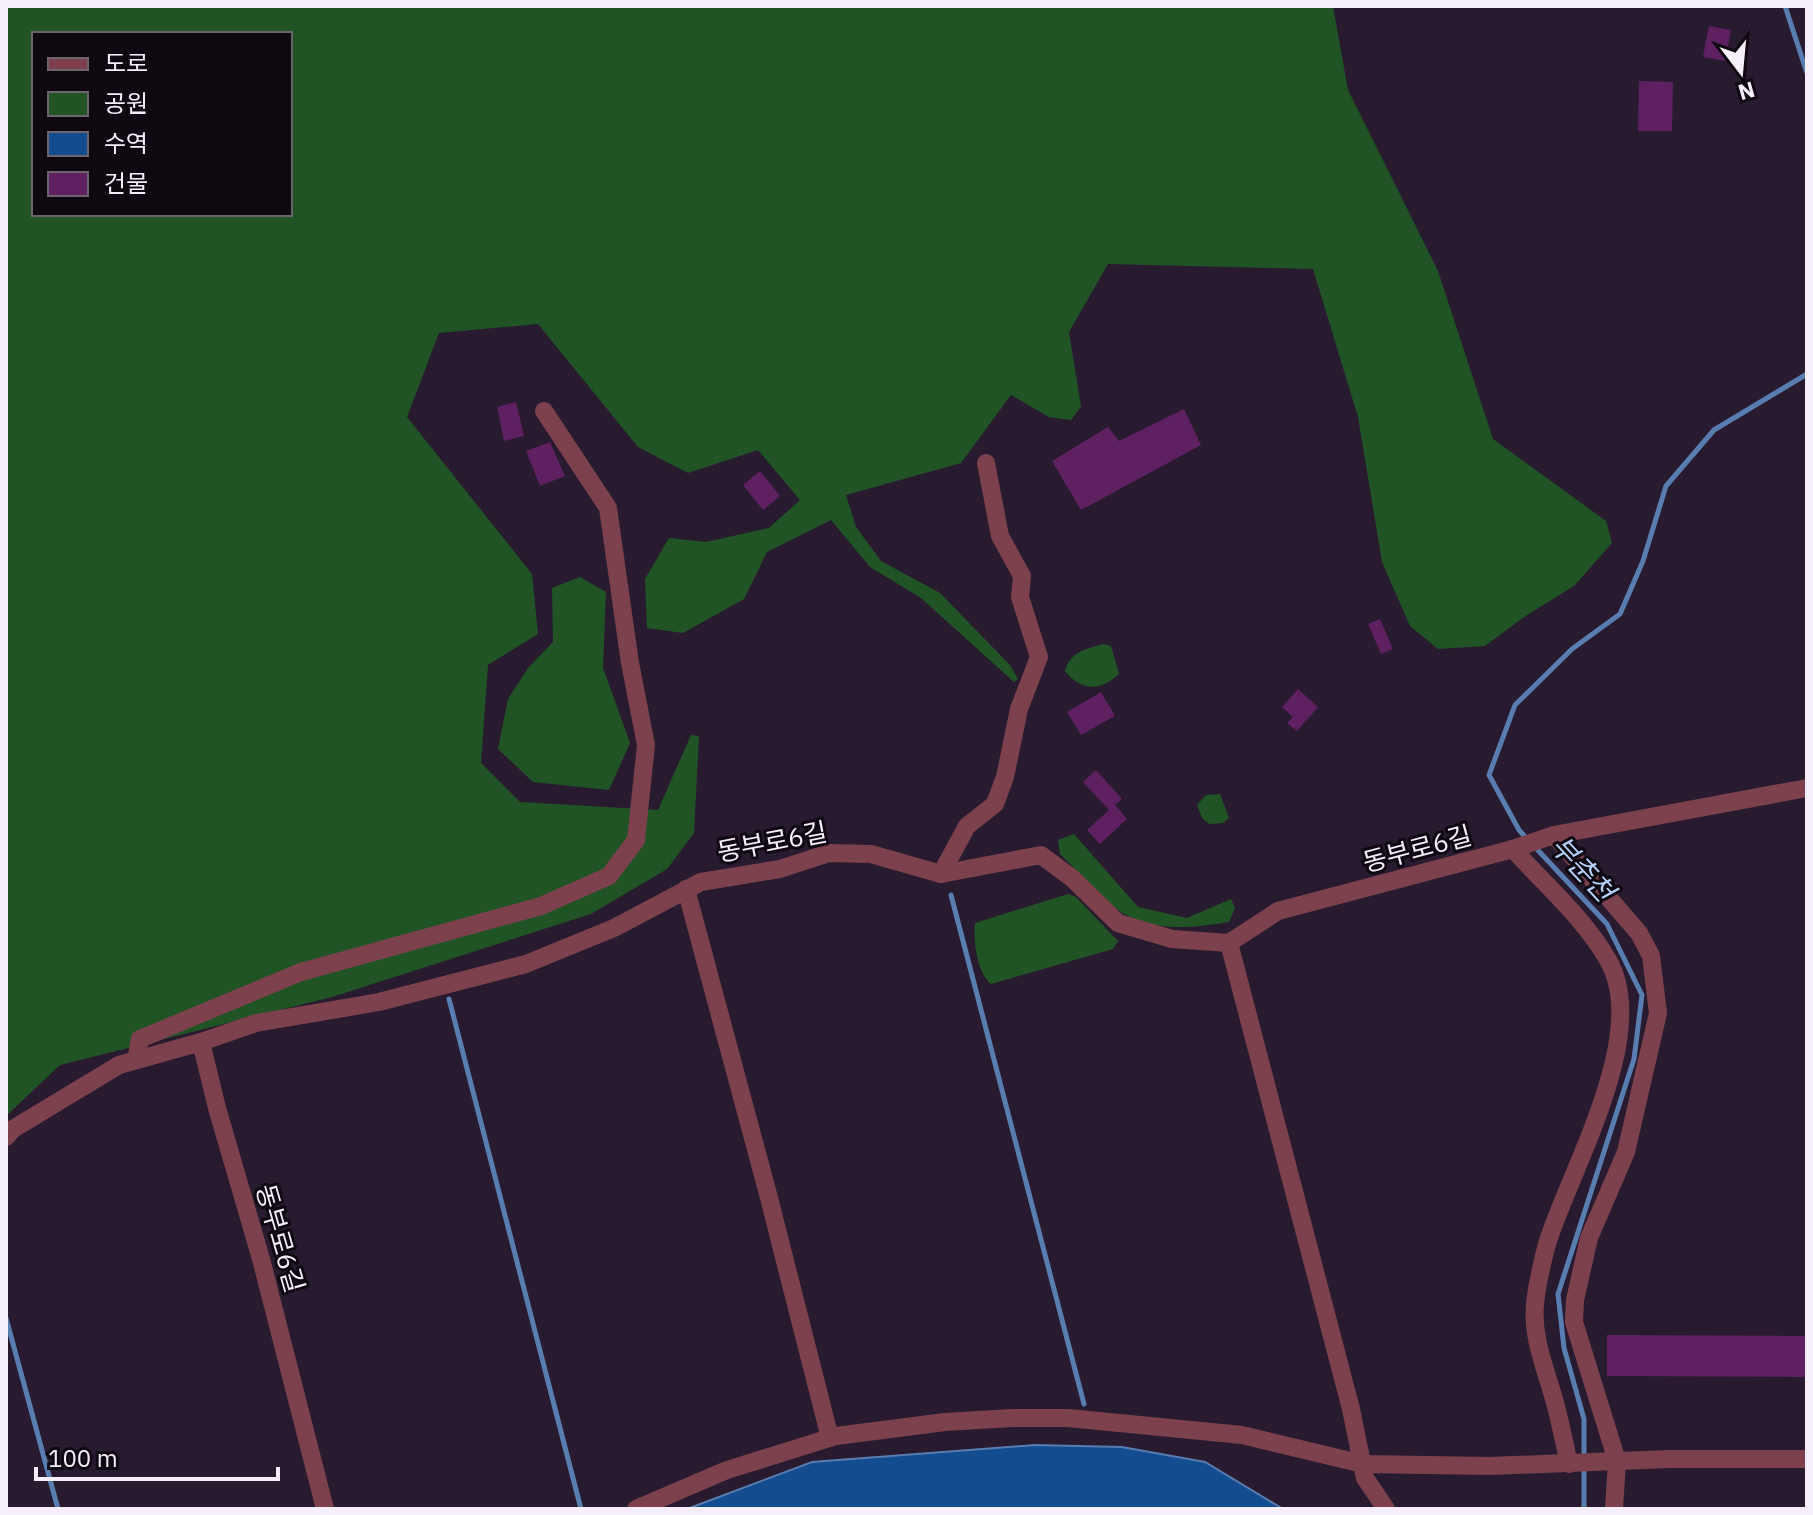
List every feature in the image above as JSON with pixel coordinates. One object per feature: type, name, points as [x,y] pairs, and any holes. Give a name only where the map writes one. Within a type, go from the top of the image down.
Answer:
[{"type":"street","points":[[136,1060],[140,1039],[301,972],[541,906],[582,888],[609,876],[636,840],[646,745],[630,663],[608,508],[544,411]]},
{"type":"street","points":[[941,874],[967,826],[995,804],[1005,777],[1019,709],[1039,657],[1020,597],[1022,576],[1000,536],[986,463]]},
{"type":"street","name":"동부로6길","points":[[325,1509],[201,1042],[256,1023],[379,1002],[526,964],[614,928],[701,882],[780,869],[829,853],[871,854],[941,874],[1041,855],[1073,879],[1118,923],[1172,939],[1229,943],[1278,911],[1513,849],[1554,835],[1807,788]]},
{"type":"street","points":[[1554,835],[1639,933],[1651,956],[1658,1013],[1626,1152],[1589,1238],[1575,1300],[1574,1322],[1617,1461],[1614,1509]]},
{"type":"street","points":[[1513,849],[1582,923],[1610,962],[1622,1004],[1616,1052],[1603,1099],[1547,1244],[1536,1303],[1535,1334],[1569,1464]]},
{"type":"street","points":[[686,889],[830,1438]]},
{"type":"street","points":[[1229,943],[1351,1409],[1365,1478],[1386,1509]]},
{"type":"street","points":[[6,1137],[13,1129],[119,1065],[201,1042]]},
{"type":"street","points":[[636,1509],[727,1470],[830,1438],[945,1422],[1068,1418],[1242,1435],[1363,1464],[1490,1466],[1807,1459]]},
{"type":"green space","points":[[6,6],[1333,6],[1348,90],[1438,271],[1493,439],[1606,521],[1612,543],[1574,586],[1485,646],[1438,649],[1410,626],[1382,562],[1358,417],[1313,269],[1108,264],[1069,332],[1081,407],[1071,420],[1049,417],[1011,395],[961,463],[846,495],[856,527],[881,561],[940,593],[1010,665],[1018,679],[1014,682],[921,598],[870,567],[831,520],[767,552],[744,599],[683,633],[647,628],[645,579],[669,538],[706,542],[769,528],[800,500],[758,450],[688,473],[638,447],[538,324],[439,333],[407,417],[532,574],[538,634],[488,665],[481,763],[520,802],[658,810],[691,735],[699,736],[694,833],[667,869],[591,914],[332,997],[60,1065],[6,1116]]},
{"type":"green space","points":[[580,577],[606,592],[603,668],[630,743],[609,790],[533,782],[498,749],[508,699],[528,668],[553,642],[552,588]]},
{"type":"green space","points":[[1103,644],[1111,646],[1119,674],[1105,684],[1091,687],[1071,678],[1065,671],[1071,659]]},
{"type":"green space","points":[[1220,794],[1229,818],[1223,823],[1209,824],[1202,818],[1197,805],[1206,795]]},
{"type":"green space","points":[[1074,834],[1138,907],[1187,918],[1231,899],[1235,908],[1229,922],[1189,927],[1163,926],[1124,914],[1100,895],[1060,854],[1058,840]]},
{"type":"green space","points":[[1068,894],[1076,897],[1118,941],[1113,949],[991,984],[982,972],[977,956],[975,923]]},
{"type":"water","points":[[1035,1445],[1122,1447],[1205,1462],[1283,1509],[687,1509],[812,1462]]},
{"type":"building","points":[[1709,26],[1731,30],[1725,61],[1703,57]]},
{"type":"building","points":[[1639,81],[1673,82],[1672,131],[1638,131]]},
{"type":"building","points":[[516,402],[524,436],[504,441],[497,407]]},
{"type":"building","points":[[1184,409],[1201,445],[1081,510],[1052,461],[1108,427],[1119,441]]},
{"type":"building","points":[[550,442],[565,476],[540,486],[526,451]]},
{"type":"building","points":[[760,471],[780,496],[763,510],[743,485]]},
{"type":"building","points":[[1380,619],[1393,649],[1381,654],[1368,624]]},
{"type":"building","points":[[1298,689],[1318,707],[1297,731],[1287,723],[1293,717],[1282,707]]},
{"type":"building","points":[[1101,692],[1115,716],[1081,735],[1067,712]]},
{"type":"building","points":[[1096,770],[1122,799],[1115,805],[1127,819],[1100,844],[1087,830],[1109,810],[1083,782]]},
{"type":"building","points":[[1607,1335],[1807,1336],[1807,1377],[1607,1376]]},
{"type":"waterway","points":[[1785,6],[1807,73]]},
{"type":"waterway","name":"부춘천","points":[[1527,839],[1489,775],[1515,705],[1572,649],[1620,614],[1643,561],[1666,486],[1714,430],[1807,374]]},
{"type":"waterway","name":"부춘천","points":[[1534,846],[1607,924],[1642,995],[1634,1059],[1558,1294],[1564,1348],[1584,1419],[1584,1509]]},
{"type":"waterway","points":[[951,895],[1084,1404]]},
{"type":"waterway","points":[[449,999],[581,1509]]},
{"type":"waterway","points":[[6,1318],[58,1509]]}]
